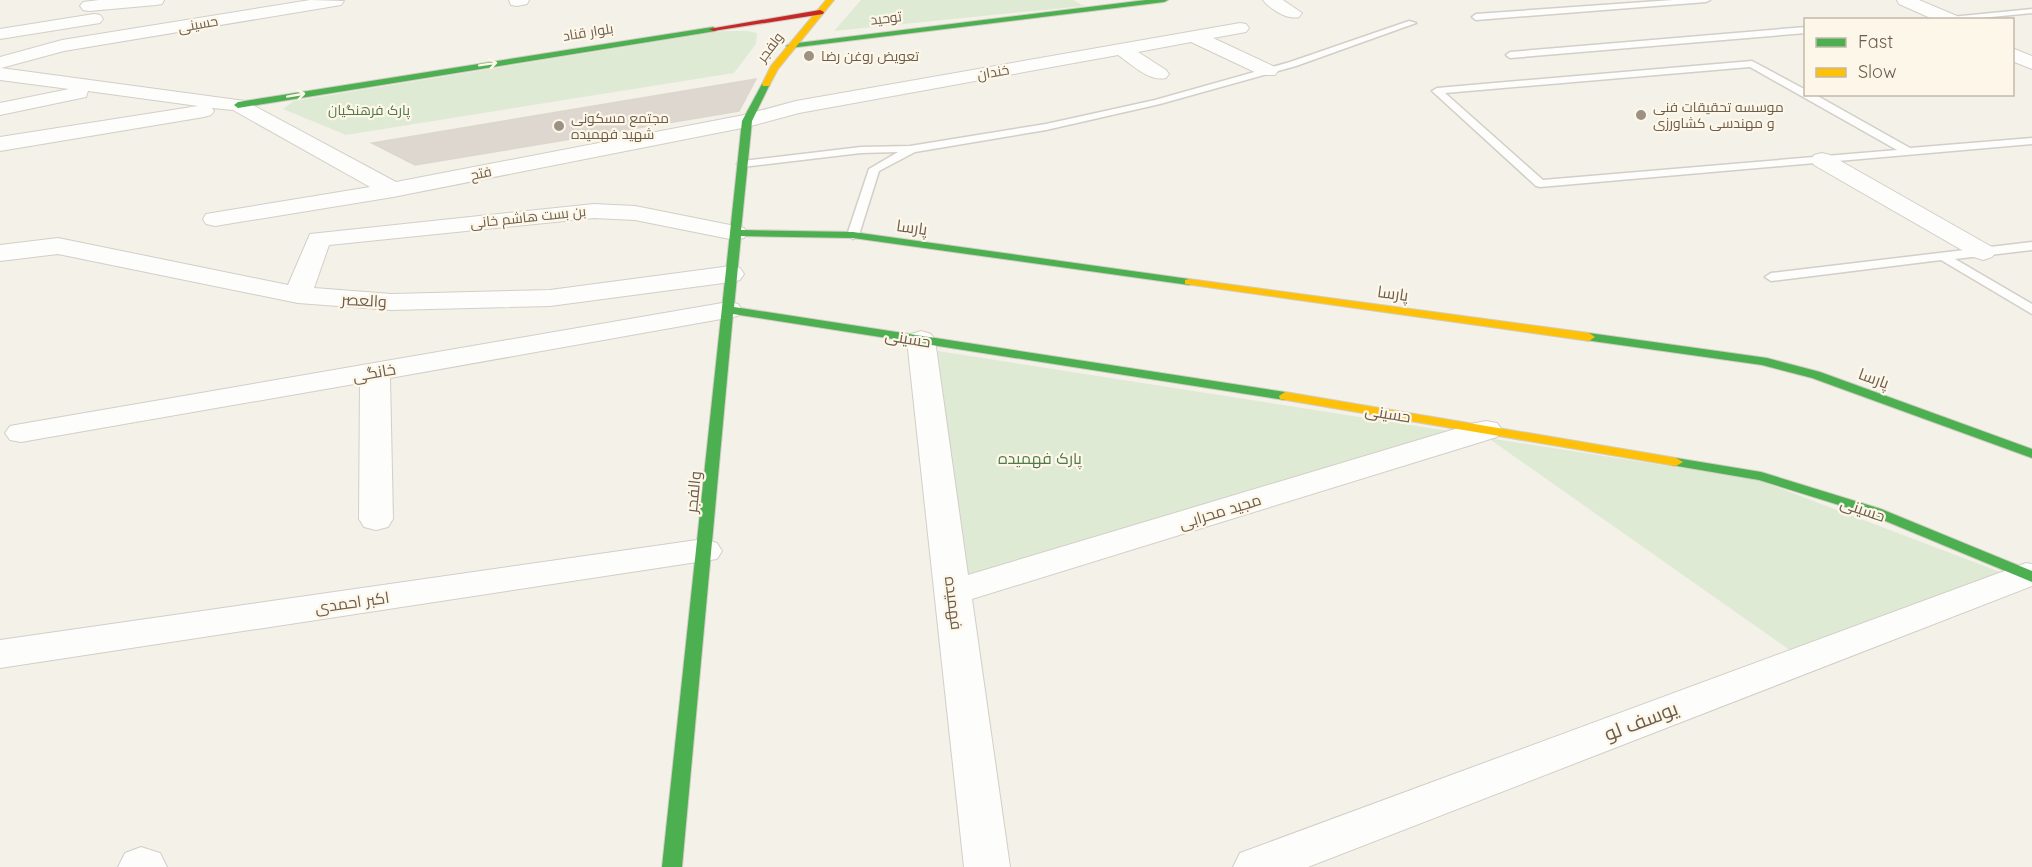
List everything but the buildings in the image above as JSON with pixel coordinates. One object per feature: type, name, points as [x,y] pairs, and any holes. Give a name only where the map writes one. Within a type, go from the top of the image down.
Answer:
[{"type":"street","name":"بلوار قناد","points":[[361,84],[384,72],[415,63],[759,13],[808,0]]},
{"type":"street","name":"ولفجر","points":[[747,121],[766,80],[794,42],[830,0]]},
{"type":"street","name":"توحید","points":[[794,42],[1098,4],[1164,0]]},
{"type":"street","points":[[1271,0],[1293,13]]},
{"type":"street","points":[[1886,0],[1937,18]]},
{"type":"street","points":[[1905,0],[1938,18]]},
{"type":"street","name":"حسینی","points":[[2,72],[62,46],[335,1]]},
{"type":"street","points":[[89,6],[161,4]]},
{"type":"street","points":[[0,34],[53,26],[161,4]]},
{"type":"street","name":"بلوار قناد","points":[[238,105],[820,12]]},
{"type":"street","points":[[53,26],[59,32],[62,46]]},
{"type":"street","points":[[731,26],[765,27],[794,42]]},
{"type":"street","name":"خندان","points":[[747,121],[796,107],[1240,28]]},
{"type":"street","points":[[1193,36],[1268,71]]},
{"type":"street","points":[[2014,45],[2032,54]]},
{"type":"street","points":[[1121,49],[1159,74]]},
{"type":"street","points":[[2014,54],[2032,63]]},
{"type":"street","points":[[2,72],[238,105],[393,190]]},
{"type":"street","points":[[0,109],[104,87]]},
{"type":"street","points":[[0,144],[238,105]]},
{"type":"street","name":"والفجر","points":[[672,867],[747,121]]},
{"type":"street","name":"فتح","points":[[215,219],[393,190],[747,121]]},
{"type":"street","points":[[1822,160],[1983,252]]},
{"type":"street","name":"بن بست هاشم خانی","points":[[298,296],[319,240],[594,210],[635,213],[735,233]]},
{"type":"street","name":"پارسا","points":[[735,233],[853,235],[1763,361],[1816,375],[2032,454]]},
{"type":"street","name":"والعصر","points":[[0,254],[58,246],[298,296],[392,302],[550,298],[731,274]]},
{"type":"street","name":"حسینی","points":[[728,310],[1761,476],[1876,512],[2029,576]]},
{"type":"street","name":"خانگی","points":[[21,433],[728,310]]},
{"type":"street","name":"فهمیده","points":[[921,340],[987,867]]},
{"type":"street","points":[[375,372],[376,519]]},
{"type":"street","name":"مجید محرابی","points":[[953,592],[1486,430]]},
{"type":"street","name":"اکبر احمدی","points":[[0,654],[704,551]]},
{"type":"street","name":"یوسف لو","points":[[1256,867],[2029,576]]},
{"type":"lane","points":[[1476,17],[1706,0]]},
{"type":"lane","points":[[1952,18],[2032,11]]},
{"type":"lane","points":[[742,164],[861,150],[912,149],[1057,125],[1157,102],[1268,71],[1412,23]]},
{"type":"lane","points":[[1510,55],[1804,30]]},
{"type":"lane","points":[[1804,93],[1752,64],[1437,91],[1540,184],[2032,141]]},
{"type":"lane","points":[[1810,96],[1909,152]]},
{"type":"lane","points":[[853,235],[874,169],[912,149]]},
{"type":"lane","points":[[1771,277],[2032,246]]},
{"type":"lane","points":[[1942,256],[2032,310]]},
{"type":"green space","points":[[861,0],[1073,0],[1084,6],[834,31]]},
{"type":"green space","name":"پارک فرهنگیان","points":[[723,31],[757,33],[756,44],[734,73],[346,135],[283,109],[294,101]]},
{"type":"green space","name":"پارک فهمیده","points":[[938,351],[1449,431],[960,577]]},
{"type":"green space","points":[[1488,438],[1758,480],[2003,573],[1791,651]]},
{"type":"traffic: fast","points":[[790,46],[1164,0]]},
{"type":"traffic: fast","points":[[238,105],[713,29]]},
{"type":"traffic: fast","points":[[672,867],[747,121],[766,84]]},
{"type":"traffic: fast","points":[[735,233],[853,235],[1189,282]]},
{"type":"traffic: fast","points":[[728,310],[1285,396]]},
{"type":"traffic: fast","points":[[1589,337],[1763,361],[1816,375],[2032,454]]},
{"type":"traffic: fast","points":[[1676,462],[1761,476],[1876,512],[2032,577]]},
{"type":"traffic: slow","points":[[766,84],[774,68],[830,0]]},
{"type":"traffic: slow","points":[[1189,282],[1589,337]]},
{"type":"traffic: slow","points":[[1285,396],[1676,462]]},
{"type":"traffic: jam","points":[[713,29],[820,12]]},
{"type":"place","name":"تعویض روغن رضا","points":[[809,56]]},
{"type":"place","name":"موسسه تحقیقات فنی و مهندسی کشاورزی","points":[[1641,115]]},
{"type":"place","name":"مجتمع مسکونی شهید فهمیده","points":[[559,126]]}]
